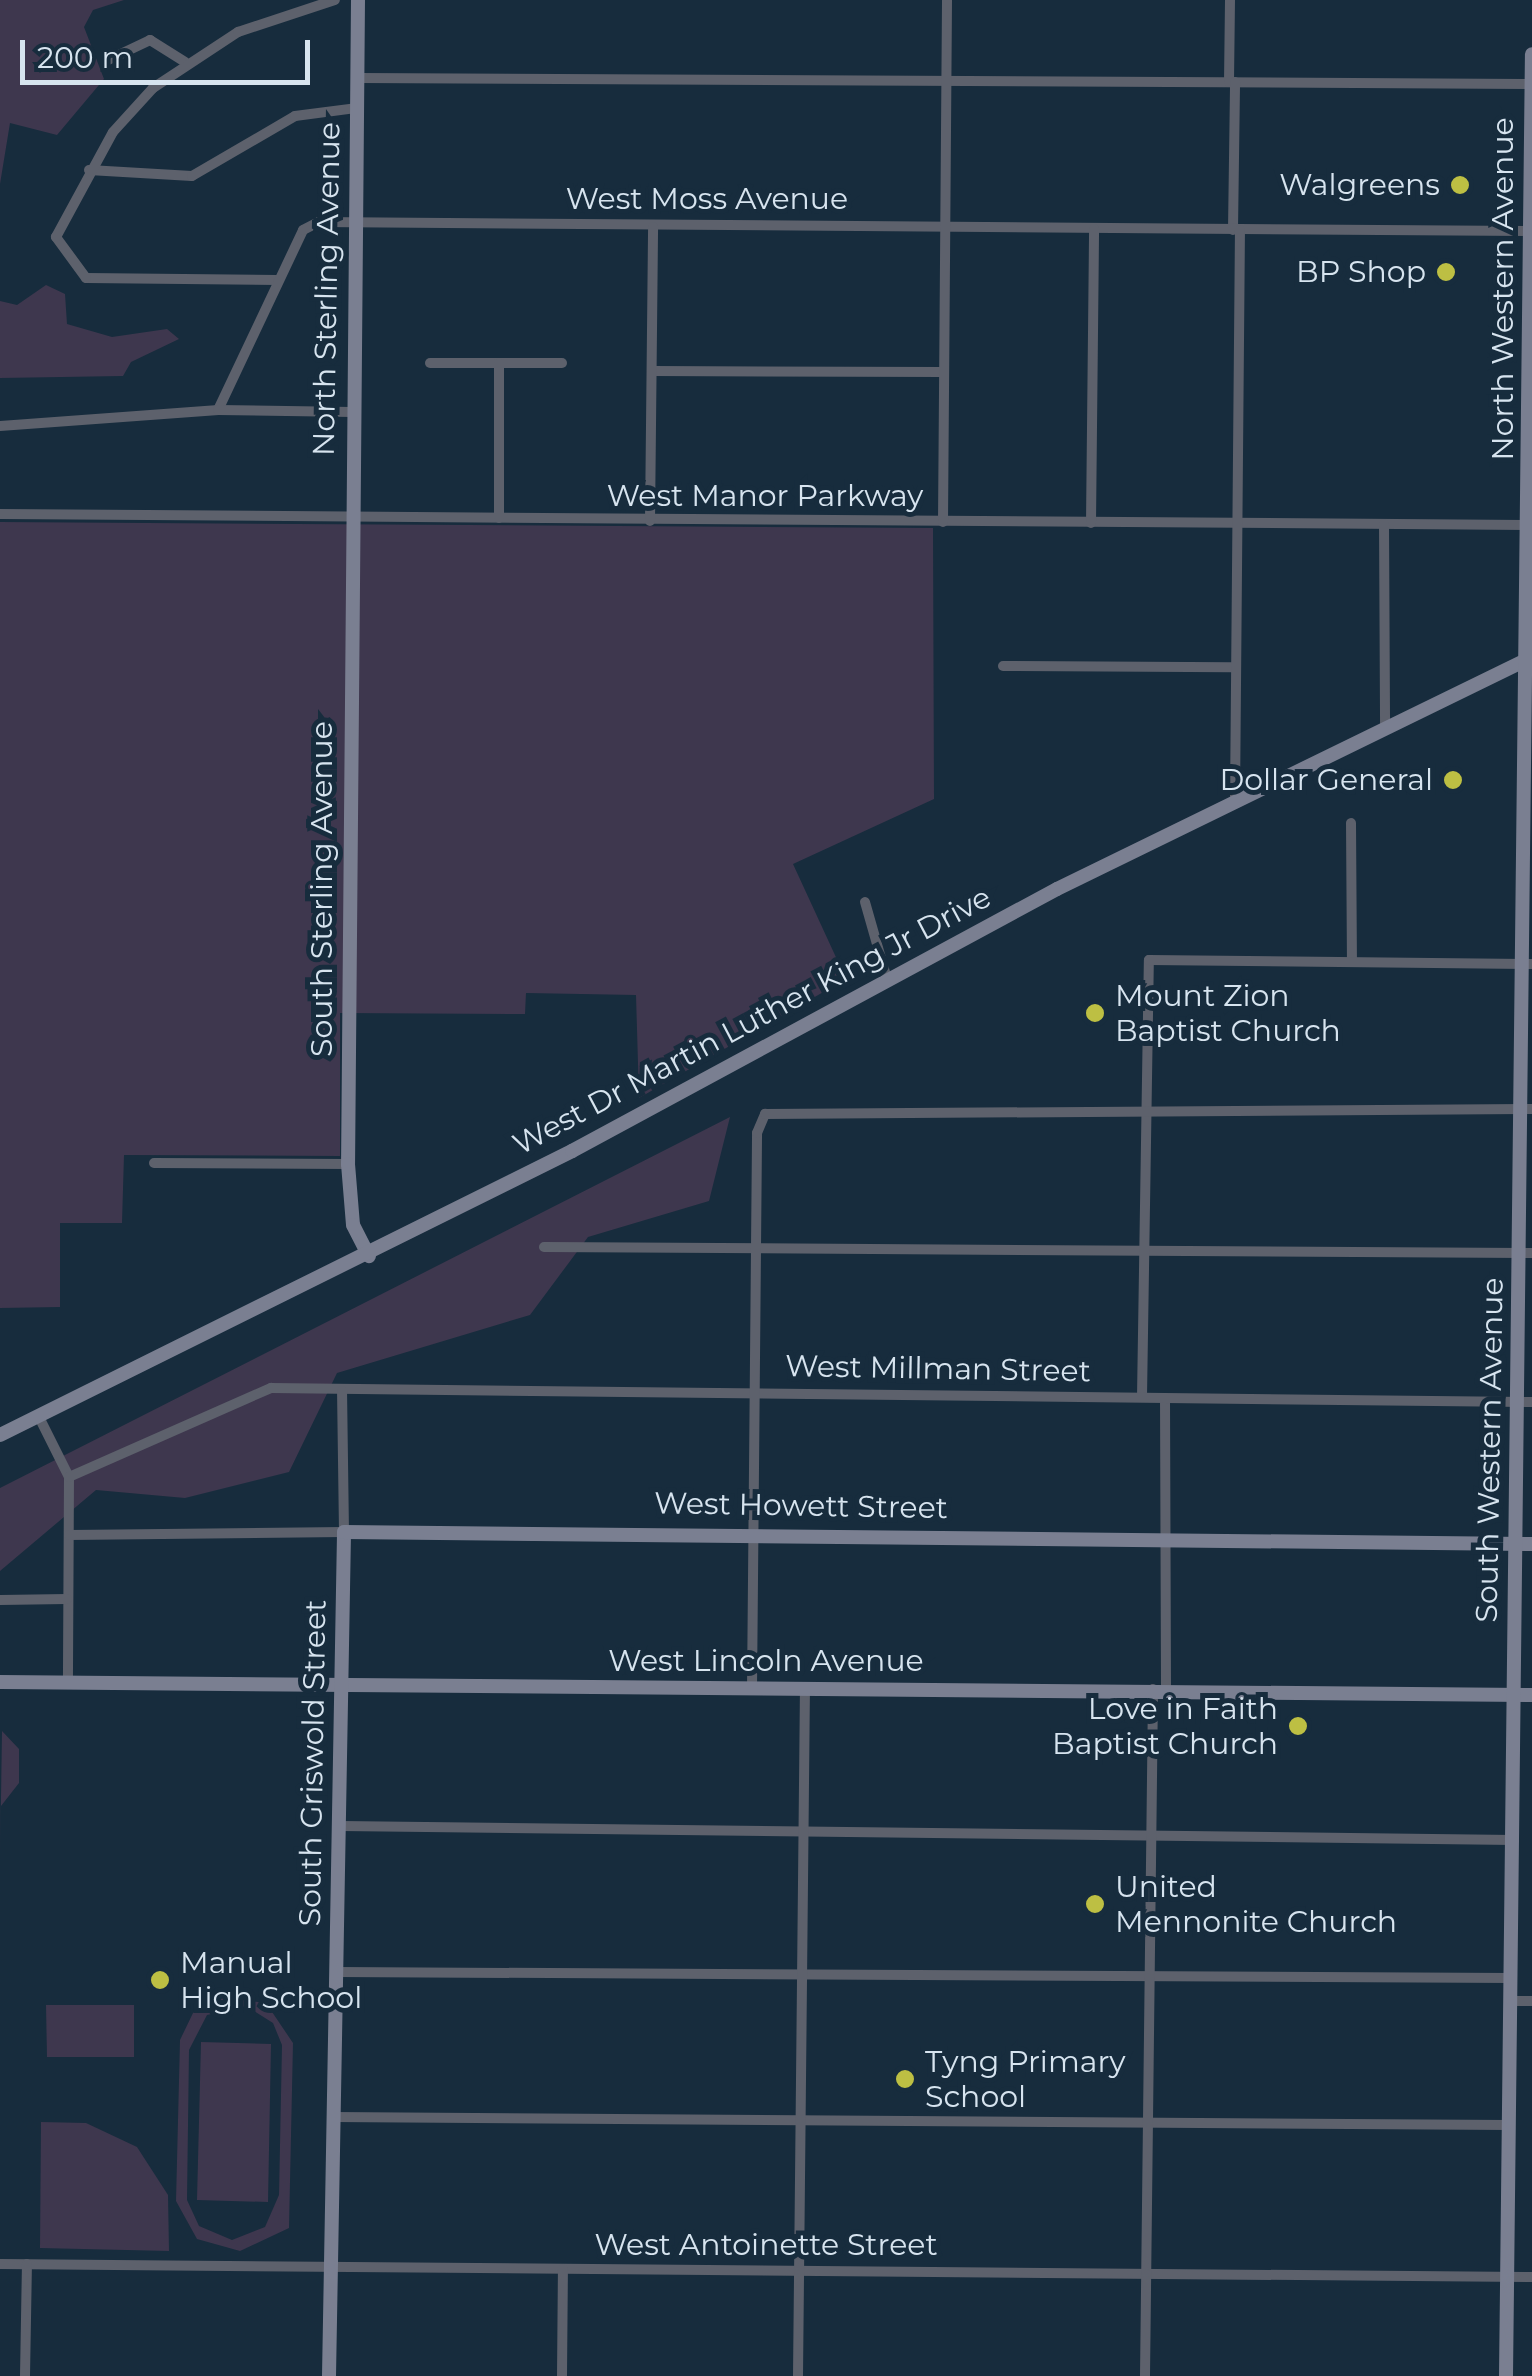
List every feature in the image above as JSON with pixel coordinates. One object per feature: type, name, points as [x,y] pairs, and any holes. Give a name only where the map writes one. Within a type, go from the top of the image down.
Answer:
[{"type":"main road","name":"North Sterling Avenue","points":[[351,518],[358,0]]},
{"type":"main road","name":"North Western Avenue","points":[[1530,516],[1532,54]]},
{"type":"main road","name":"South Western Avenue","points":[[1506,2376],[1515,1840],[1524,1695],[1530,516]]},
{"type":"main road","name":"South Sterling Avenue","points":[[351,518],[348,1164],[353,1225],[369,1256]]},
{"type":"main road","name":"West Dr Martin Luther King Jr Drive","points":[[0,1435],[369,1256],[887,979],[1235,800],[1530,658]]},
{"type":"main road","name":"West Howett Street","points":[[344,1532],[754,1531],[1524,1544]]},
{"type":"main road","name":"South Griswold Street","points":[[328,2376],[344,1532]]},
{"type":"main road","name":"West Lincoln Avenue","points":[[0,1682],[752,1690],[1160,1688],[1524,1695]]},
{"type":"street","points":[[278,280],[77,274],[56,238],[89,170],[134,106],[185,62],[238,32],[335,0]]},
{"type":"street","points":[[943,522],[946,0]]},
{"type":"street","points":[[1230,0],[1237,230],[1232,667],[1235,800]]},
{"type":"street","points":[[106,60],[150,40],[185,62]]},
{"type":"street","points":[[358,78],[1532,84]]},
{"type":"street","points":[[89,170],[192,176],[295,116],[358,108]]},
{"type":"street","name":"West Moss Avenue","points":[[218,410],[278,280],[310,223],[1532,232]]},
{"type":"street","points":[[650,521],[653,226]]},
{"type":"street","points":[[1091,523],[1094,229]]},
{"type":"street","points":[[430,362],[562,363]]},
{"type":"street","points":[[498,518],[499,363]]},
{"type":"street","points":[[652,371],[944,372]]},
{"type":"street","points":[[0,426],[218,410],[352,412]]},
{"type":"street","name":"West Manor Parkway","points":[[0,514],[1234,524],[1384,524],[1530,516]]},
{"type":"street","points":[[1384,524],[1384,727]]},
{"type":"street","points":[[1003,666],[1232,667]]},
{"type":"street","points":[[1350,823],[1352,960]]},
{"type":"street","points":[[864,902],[887,979]]},
{"type":"street","points":[[1142,1398],[1149,960],[1528,964]]},
{"type":"street","points":[[752,1690],[754,1390],[763,1116],[1145,1107],[1528,1109]]},
{"type":"street","points":[[154,1163],[348,1164]]},
{"type":"street","points":[[544,1247],[1142,1246],[1526,1253]]},
{"type":"street","name":"West Millman Street","points":[[70,1477],[248,1392],[754,1390],[1525,1402]]},
{"type":"street","name":"South Griswold Street","points":[[342,1392],[344,1532]]},
{"type":"street","points":[[1145,2376],[1151,1832],[1166,1539],[1165,1398]]},
{"type":"street","points":[[39,1417],[70,1477],[68,1682]]},
{"type":"street","name":"West Howett Street","points":[[69,1535],[344,1532]]},
{"type":"street","points":[[0,1600],[68,1599]]},
{"type":"street","points":[[798,2376],[805,1689]]},
{"type":"street","points":[[341,1826],[1151,1832],[1515,1840]]},
{"type":"street","points":[[336,1972],[1512,1978]]},
{"type":"street","points":[[1511,2001],[1532,2001]]},
{"type":"street","points":[[333,2117],[1510,2126]]},
{"type":"street","name":"West Antoinette Street","points":[[0,2264],[1532,2277]]},
{"type":"street","points":[[25,2376],[27,2264]]},
{"type":"street","points":[[562,2376],[563,2269]]},
{"type":"shaded area","points":[[0,0],[124,0],[93,10],[84,27],[104,79],[57,135],[10,123],[0,184]]},
{"type":"shaded area","points":[[46,285],[65,294],[67,324],[112,337],[167,329],[179,339],[131,362],[123,376],[0,378],[0,301],[17,305]]},
{"type":"shaded area","points":[[0,522],[933,528],[934,799],[793,864],[846,979],[639,1098],[636,995],[526,993],[525,1014],[340,1013],[340,1156],[124,1155],[122,1223],[60,1223],[60,1307],[0,1308]]},
{"type":"shaded area","points":[[730,1117],[709,1201],[588,1237],[530,1315],[337,1373],[289,1472],[185,1498],[96,1490],[0,1571],[0,1488]]},
{"type":"shaded area","points":[[2,1731],[19,1749],[19,1783],[1,1806],[0,1864]]},
{"type":"shaded area","points":[[218,1997],[266,2003],[293,2043],[289,2228],[240,2251],[197,2239],[176,2201],[180,2040],[193,2013]],"holes":[[[246,2006],[273,2023],[282,2045],[279,2195],[265,2227],[232,2240],[199,2226],[187,2200],[189,2050],[207,2015]]]},
{"type":"shaded area","points":[[46,2005],[134,2005],[134,2057],[47,2057]]},
{"type":"shaded area","points":[[201,2042],[271,2044],[268,2202],[197,2200]]},
{"type":"shaded area","points":[[41,2122],[86,2123],[137,2147],[168,2195],[169,2251],[40,2248]]},
{"type":"place","name":"Walgreens","points":[[1460,185]]},
{"type":"place","name":"BP Shop","points":[[1446,272]]},
{"type":"place","name":"Dollar General","points":[[1453,780]]},
{"type":"place","name":"Mount Zion Baptist Church","points":[[1095,1013]]},
{"type":"place","name":"Love in Faith Baptist Church","points":[[1298,1726]]},
{"type":"place","name":"United Mennonite Church","points":[[1095,1904]]},
{"type":"place","name":"Manual High School","points":[[160,1980]]},
{"type":"place","name":"Tyng Primary School","points":[[905,2079]]}]
